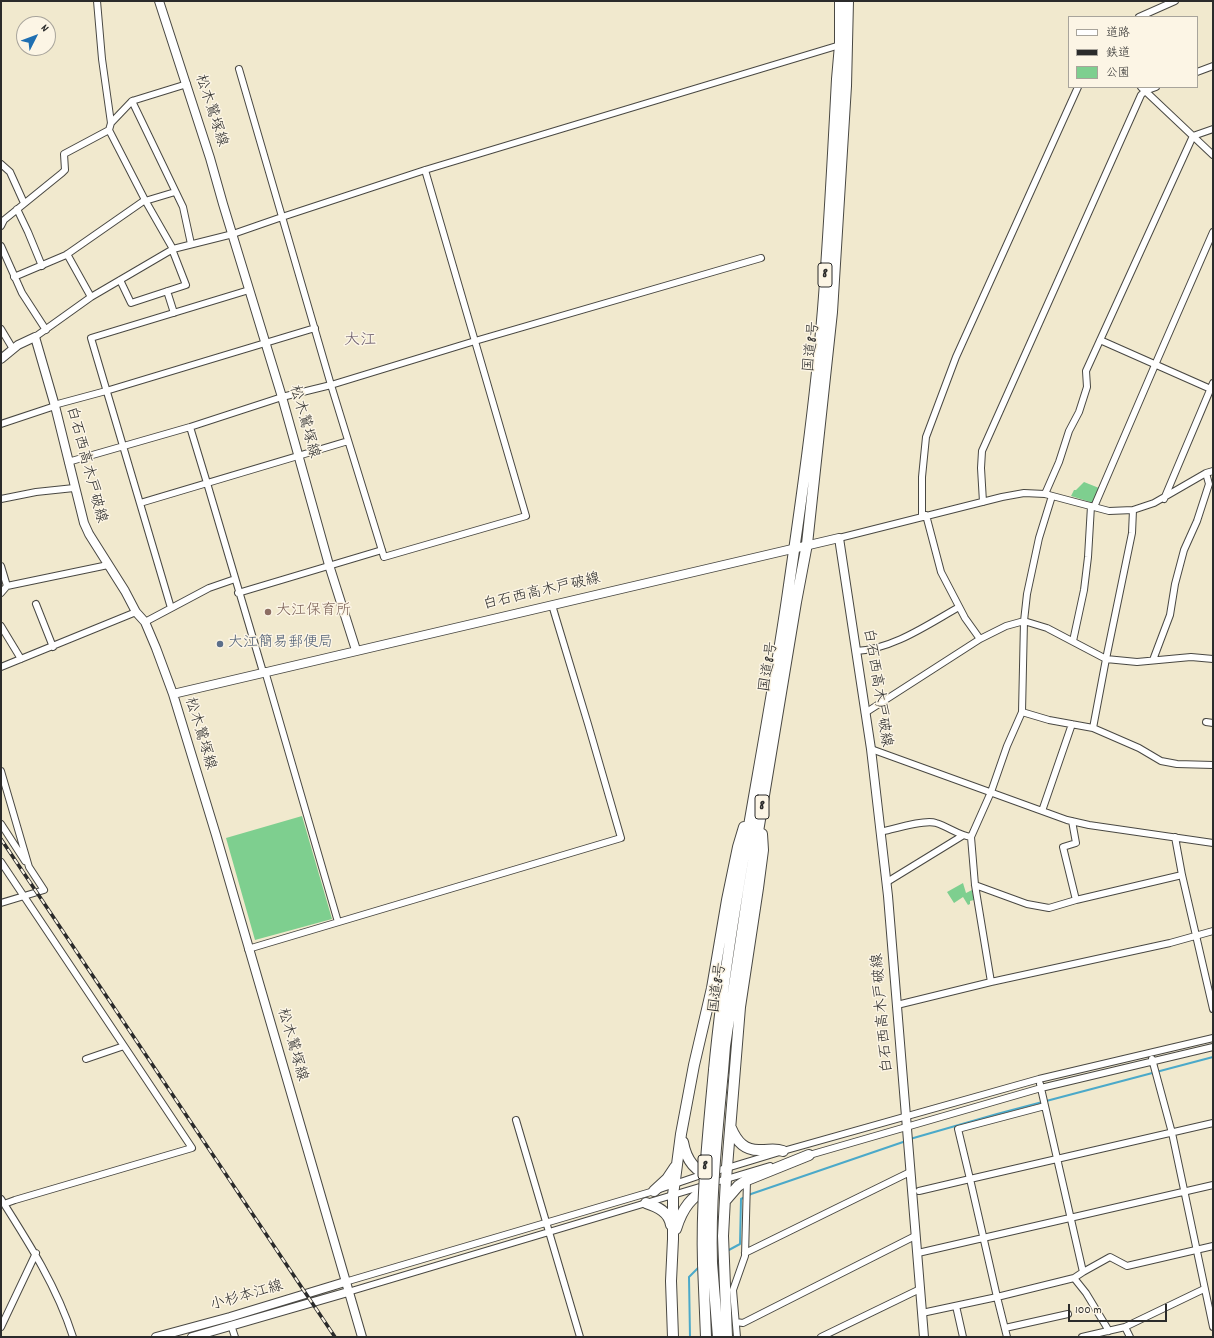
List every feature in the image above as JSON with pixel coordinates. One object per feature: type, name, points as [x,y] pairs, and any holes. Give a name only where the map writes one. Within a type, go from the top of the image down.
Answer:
[{"type":"highway","name":"国道8号","points":[[706,1337],[708,1263],[711,1237],[721,1004],[732,926],[758,777],[794,548],[808,448],[823,311],[836,79],[840,45],[840,1]]},
{"type":"highway","name":"国道8号","points":[[718,1071],[725,1046],[762,806],[807,544],[832,312],[845,94],[848,1]]},
{"type":"highway","points":[[673,1337],[671,1281],[673,1195],[681,1134],[694,1065],[712,988],[738,846],[758,777]]},
{"type":"highway","points":[[727,1337],[723,1236],[726,1174],[740,1007],[763,850],[762,806]]},
{"type":"highway","points":[[731,1128],[742,1146],[751,1150],[776,1149],[783,1151]]},
{"type":"highway","points":[[681,1134],[685,1152],[689,1161],[696,1169],[704,1174],[726,1174]]},
{"type":"highway","points":[[725,1201],[735,1189],[747,1180],[809,1155]]},
{"type":"highway","points":[[654,1190],[673,1172],[677,1163]]},
{"type":"highway","points":[[673,1239],[680,1216],[685,1206],[696,1195],[712,1183]]},
{"type":"highway","points":[[646,1203],[657,1206],[666,1213],[670,1220],[673,1239]]},
{"type":"highway","name":"国道8号","points":[[708,1263],[718,1337]]},
{"type":"main road","name":"松木鷲塚線","points":[[159,1],[187,84],[233,234],[282,398],[329,565],[356,650],[173,694],[362,1337]]},
{"type":"main road","name":"白石西高木戸破線","points":[[35,337],[84,523],[89,534],[125,591],[136,612],[145,622],[173,694]]},
{"type":"main road","points":[[1,359],[18,345],[35,337]]},
{"type":"main road","name":"白石西高木戸破線","points":[[356,650],[409,639],[823,540],[837,538],[871,749],[887,882],[924,1337]]},
{"type":"main road","name":"小杉本江線","points":[[156,1337],[230,1317],[345,1282]]},
{"type":"main road","name":"小杉本江線","points":[[192,1337],[348,1292]]},
{"type":"street","points":[[97,1],[111,123],[109,130],[145,201],[173,249],[186,285],[131,303],[120,280]]},
{"type":"street","points":[[1141,16],[1175,1]]},
{"type":"street","points":[[35,337],[91,297],[173,249],[233,234],[425,170],[840,45]]},
{"type":"street","points":[[1198,72],[1213,66]]},
{"type":"street","points":[[239,69],[331,385],[384,557],[526,516],[425,170]]},
{"type":"street","points":[[111,123],[132,101],[187,84]]},
{"type":"street","points":[[980,639],[959,607],[941,572],[924,516],[922,477],[926,437],[956,357],[1078,88]]},
{"type":"street","points":[[983,502],[981,468],[982,451],[1143,89],[1213,155]]},
{"type":"street","points":[[132,101],[175,192],[184,207],[191,244]]},
{"type":"street","points":[[1045,494],[1059,462],[1069,431],[1079,412],[1087,388],[1086,371],[1193,136],[1213,129]]},
{"type":"street","points":[[1,226],[4,220],[24,202],[58,177],[65,170],[64,154],[109,130]]},
{"type":"street","points":[[1,164],[10,172],[24,202]]},
{"type":"street","points":[[14,277],[67,254],[145,201],[175,192]]},
{"type":"street","points":[[17,209],[42,266]]},
{"type":"street","points":[[1073,641],[1084,590],[1093,507],[1213,232]]},
{"type":"street","points":[[1,246],[22,292],[46,330]]},
{"type":"street","points":[[67,254],[91,297]]},
{"type":"street","points":[[68,462],[190,427],[475,341],[762,258]]},
{"type":"street","points":[[171,608],[91,338],[249,290]]},
{"type":"street","points":[[167,291],[174,313]]},
{"type":"street","points":[[1,424],[54,406],[315,328]]},
{"type":"street","points":[[1,329],[13,349]]},
{"type":"street","points":[[1100,340],[1155,365],[1212,388],[1164,499]]},
{"type":"street","points":[[190,427],[238,593],[264,672],[338,922]]},
{"type":"street","points":[[140,503],[348,441]]},
{"type":"street","points":[[837,538],[1024,493],[1045,494],[1109,511],[1133,510],[1164,499],[1206,473],[1213,471]]},
{"type":"street","points":[[1153,660],[1170,615],[1175,584],[1184,550],[1197,521],[1209,484],[1206,473]]},
{"type":"street","points":[[1,499],[36,492],[74,488]]},
{"type":"street","points":[[991,982],[975,885],[971,837],[991,792],[1007,746],[1022,712],[1024,621],[1027,594],[1039,538],[1052,496]]},
{"type":"street","points":[[1093,728],[1132,533],[1133,510]]},
{"type":"street","points":[[238,593],[382,550]]},
{"type":"street","points":[[1,593],[7,586],[108,565]]},
{"type":"street","points":[[1,567],[7,586]]},
{"type":"street","points":[[145,622],[209,588],[235,579]]},
{"type":"street","points":[[36,604],[53,647]]},
{"type":"street","points":[[248,949],[621,838],[552,605]]},
{"type":"street","points":[[856,651],[868,651],[892,643],[959,607]]},
{"type":"street","points":[[1,667],[136,612]]},
{"type":"street","points":[[865,713],[980,639],[1006,626],[1024,621],[1046,628],[1106,658],[1137,662],[1191,657],[1213,659]]},
{"type":"street","points":[[1,626],[21,659]]},
{"type":"street","points":[[1022,712],[1049,720],[1093,728],[1139,748],[1161,761],[1177,764],[1213,765]]},
{"type":"street","points":[[1206,722],[1213,723]]},
{"type":"street","points":[[1042,811],[1072,724]]},
{"type":"street","points":[[871,749],[1072,821],[1089,825],[1213,843]]},
{"type":"street","points":[[1,771],[3,784],[29,867]]},
{"type":"street","points":[[881,832],[926,821],[951,828],[962,836],[971,837]]},
{"type":"street","points":[[1072,821],[1076,844],[1063,847],[1076,900]]},
{"type":"street","points":[[1,824],[44,890],[1,903]]},
{"type":"street","points":[[887,882],[962,836]]},
{"type":"street","points":[[1175,837],[1182,875],[1213,1009]]},
{"type":"street","points":[[1,862],[192,1148],[22,1198],[3,1202],[36,1253],[66,1315],[73,1337]]},
{"type":"street","points":[[975,885],[1028,904],[1049,908],[1076,900],[1182,875]]},
{"type":"street","points":[[897,1005],[991,982],[1170,943],[1213,931]]},
{"type":"street","points":[[348,1292],[712,1183],[726,1174],[783,1151],[1039,1079],[1213,1038]]},
{"type":"street","points":[[86,1059],[124,1046]]},
{"type":"street","points":[[726,1174],[809,1155],[1041,1088],[1213,1047]]},
{"type":"street","points":[[1150,1053],[1172,1133],[1213,1327]]},
{"type":"street","points":[[1039,1079],[1083,1272]]},
{"type":"street","points":[[1007,1337],[958,1129],[1045,1106]]},
{"type":"street","points":[[516,1120],[550,1231],[580,1337]]},
{"type":"street","points":[[919,1191],[1213,1123]]},
{"type":"street","points":[[745,1253],[910,1172]]},
{"type":"street","points":[[345,1282],[675,1184],[704,1174]]},
{"type":"street","points":[[737,1337],[733,1290],[745,1253],[747,1180]]},
{"type":"street","points":[[918,1253],[1213,1185]]},
{"type":"street","points":[[736,1322],[742,1323],[916,1236]]},
{"type":"street","points":[[922,1313],[997,1297],[1074,1278],[1110,1257],[1127,1266],[1213,1246]]},
{"type":"street","points":[[1,1327],[36,1253]]},
{"type":"street","points":[[1074,1278],[1086,1293],[1109,1331]]},
{"type":"street","points":[[820,1337],[920,1289]]},
{"type":"street","points":[[1082,1337],[1125,1327],[1204,1289]]},
{"type":"street","points":[[956,1306],[963,1337]]},
{"type":"street","points":[[1005,1328],[1068,1314]]},
{"type":"street","points":[[231,1325],[235,1337]]},
{"type":"street","points":[[1125,1327],[1130,1337]]},
{"type":"green space","points":[[1084,482],[1099,488],[1093,503],[1071,496],[1074,490],[1076,490]]},
{"type":"green space","points":[[302,816],[332,919],[255,940],[226,838]]},
{"type":"green space","points":[[963,883],[966,893],[972,890],[974,900],[970,901],[970,904],[968,905],[963,897],[954,903],[947,892]]},
{"type":"waterway","points":[[910,1139],[997,1114],[1213,1057]]},
{"type":"waterway","points":[[727,1251],[740,1244],[741,1199],[751,1194],[906,1141]]},
{"type":"waterway","points":[[690,1337],[689,1277],[699,1267]]},
{"type":"railway","points":[[1,839],[335,1337]]},
{"type":"place","name":"大江保育所","points":[[268,612]]},
{"type":"place","name":"大江簡易郵便局","points":[[220,644]]},
{"type":"district","name":"大江","points":[[360,342]]}]
